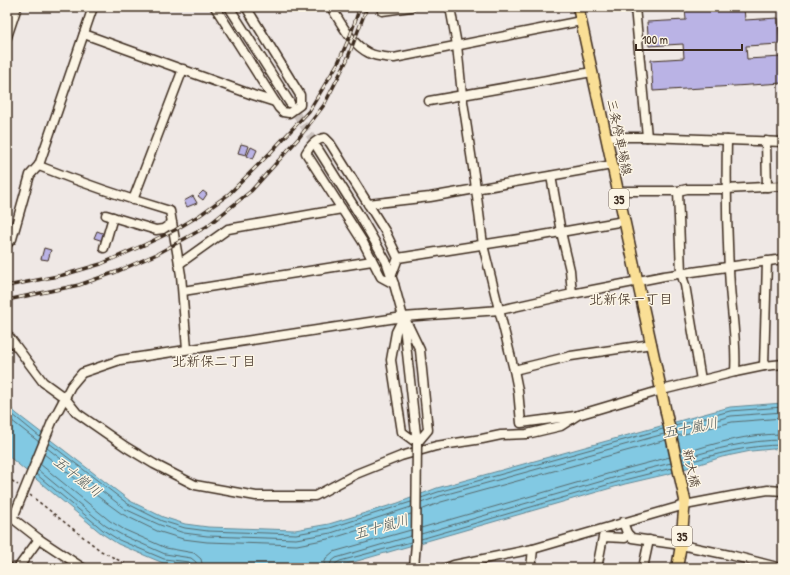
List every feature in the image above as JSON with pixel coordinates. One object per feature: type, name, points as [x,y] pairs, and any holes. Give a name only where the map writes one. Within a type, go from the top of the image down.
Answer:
[{"type":"main road","name":"三条停車場線","points":[[578,7],[637,282],[663,393]]},
{"type":"main road","name":"新大橋","points":[[663,393],[685,502]]},
{"type":"main road","name":"35","points":[[676,568],[681,545],[685,502]]},
{"type":"street","points":[[7,37],[17,7]]},
{"type":"street","points":[[7,244],[12,239],[30,175],[39,165],[93,7]]},
{"type":"street","points":[[215,7],[275,102],[283,112],[289,113],[300,104],[300,95],[246,7]]},
{"type":"street","points":[[229,7],[290,103]]},
{"type":"street","points":[[331,7],[345,30],[358,46],[370,54],[394,58],[581,20]]},
{"type":"street","points":[[383,7],[382,11],[411,7]]},
{"type":"street","points":[[450,7],[483,245],[514,370],[518,390],[521,423],[578,415],[663,393],[701,380],[764,366],[783,364]]},
{"type":"street","points":[[635,7],[647,137]]},
{"type":"street","points":[[84,34],[275,102]]},
{"type":"street","points":[[133,200],[183,69]]},
{"type":"street","points":[[429,101],[592,72]]},
{"type":"street","points":[[607,137],[783,142]]},
{"type":"street","points":[[320,138],[325,138],[330,143],[386,231],[398,258],[392,280],[381,277],[363,242],[306,153],[309,148],[320,138]]},
{"type":"street","points":[[727,140],[726,189],[728,266],[736,355],[735,372]]},
{"type":"street","points":[[766,141],[767,187]]},
{"type":"street","points":[[318,149],[360,216],[386,262],[403,317],[417,442],[416,542],[414,568]]},
{"type":"street","points":[[39,165],[133,200],[170,211],[179,264],[187,349]]},
{"type":"street","points":[[368,204],[430,197],[612,165]]},
{"type":"street","points":[[551,176],[561,232],[570,270],[572,294]]},
{"type":"street","points":[[618,191],[678,191],[687,189],[726,189],[783,186]]},
{"type":"street","points":[[678,191],[681,274],[685,285],[701,380]]},
{"type":"street","points":[[179,264],[228,229],[342,209]]},
{"type":"street","points":[[104,248],[110,216],[156,230],[163,229],[172,223]]},
{"type":"street","points":[[398,258],[624,221]]},
{"type":"street","points":[[83,568],[39,539],[11,515],[52,422],[71,386],[82,373],[120,360],[187,349],[403,317],[500,310],[572,294],[681,274],[783,259]]},
{"type":"street","points":[[182,291],[372,261]]},
{"type":"street","points":[[764,366],[767,261]]},
{"type":"street","points":[[403,317],[396,332],[391,360],[402,432],[417,442]]},
{"type":"street","points":[[403,317],[420,350],[428,430],[417,442]]},
{"type":"street","points":[[7,334],[43,382],[65,398],[77,413],[126,447],[154,464],[195,485],[256,496],[316,496],[356,474],[402,456],[436,446],[482,440],[501,435],[527,434],[561,426],[578,415]]},
{"type":"street","points":[[514,370],[571,356],[652,344]]},
{"type":"street","points":[[446,568],[454,565],[533,549],[685,502],[768,490],[783,491]]},
{"type":"street","points":[[623,522],[627,533],[632,538],[681,545],[781,568]]},
{"type":"street","points":[[597,568],[603,537],[625,538],[627,533]]},
{"type":"street","points":[[18,568],[39,539]]},
{"type":"street","points":[[643,568],[649,540]]},
{"type":"street","points":[[530,568],[533,549]]},
{"type":"path","points":[[7,477],[20,487]]},
{"type":"path","points":[[26,492],[101,551],[126,564]]},
{"type":"water","name":"五十嵐川","points":[[783,403],[783,448],[751,451],[722,457],[668,474],[625,484],[333,568],[208,568],[163,563],[118,544],[101,533],[7,455],[7,405],[130,501],[163,517],[185,524],[208,527],[295,530],[329,524],[398,503],[437,488],[730,407]]},
{"type":"building","points":[[685,7],[744,7],[745,20],[778,18],[780,44],[746,46],[747,59],[782,57],[783,83],[653,91],[651,60],[684,58],[683,44],[649,46],[647,22],[686,20]]},
{"type":"building","points":[[241,144],[249,146],[246,155],[238,153]]},
{"type":"building","points":[[251,147],[257,150],[253,159],[247,156]]},
{"type":"building","points":[[203,191],[207,194],[203,200],[198,196]]},
{"type":"building","points":[[193,196],[197,203],[187,207],[184,201]]},
{"type":"building","points":[[97,231],[105,234],[103,241],[94,238]]},
{"type":"building","points":[[44,248],[51,250],[48,260],[41,259]]},
{"type":"tunnel","points":[[290,104],[318,148]]},
{"type":"railway","points":[[7,286],[63,275],[101,264],[175,230],[200,215],[229,194],[309,111],[338,63],[350,36],[360,7]]},
{"type":"railway","points":[[7,300],[79,285],[116,272],[157,254],[206,227],[251,191],[298,139],[324,105],[347,60],[367,7]]},
{"type":"district","name":"北新保一丁目","points":[[631,298]]},
{"type":"district","name":"北新保二丁目","points":[[214,360]]}]
